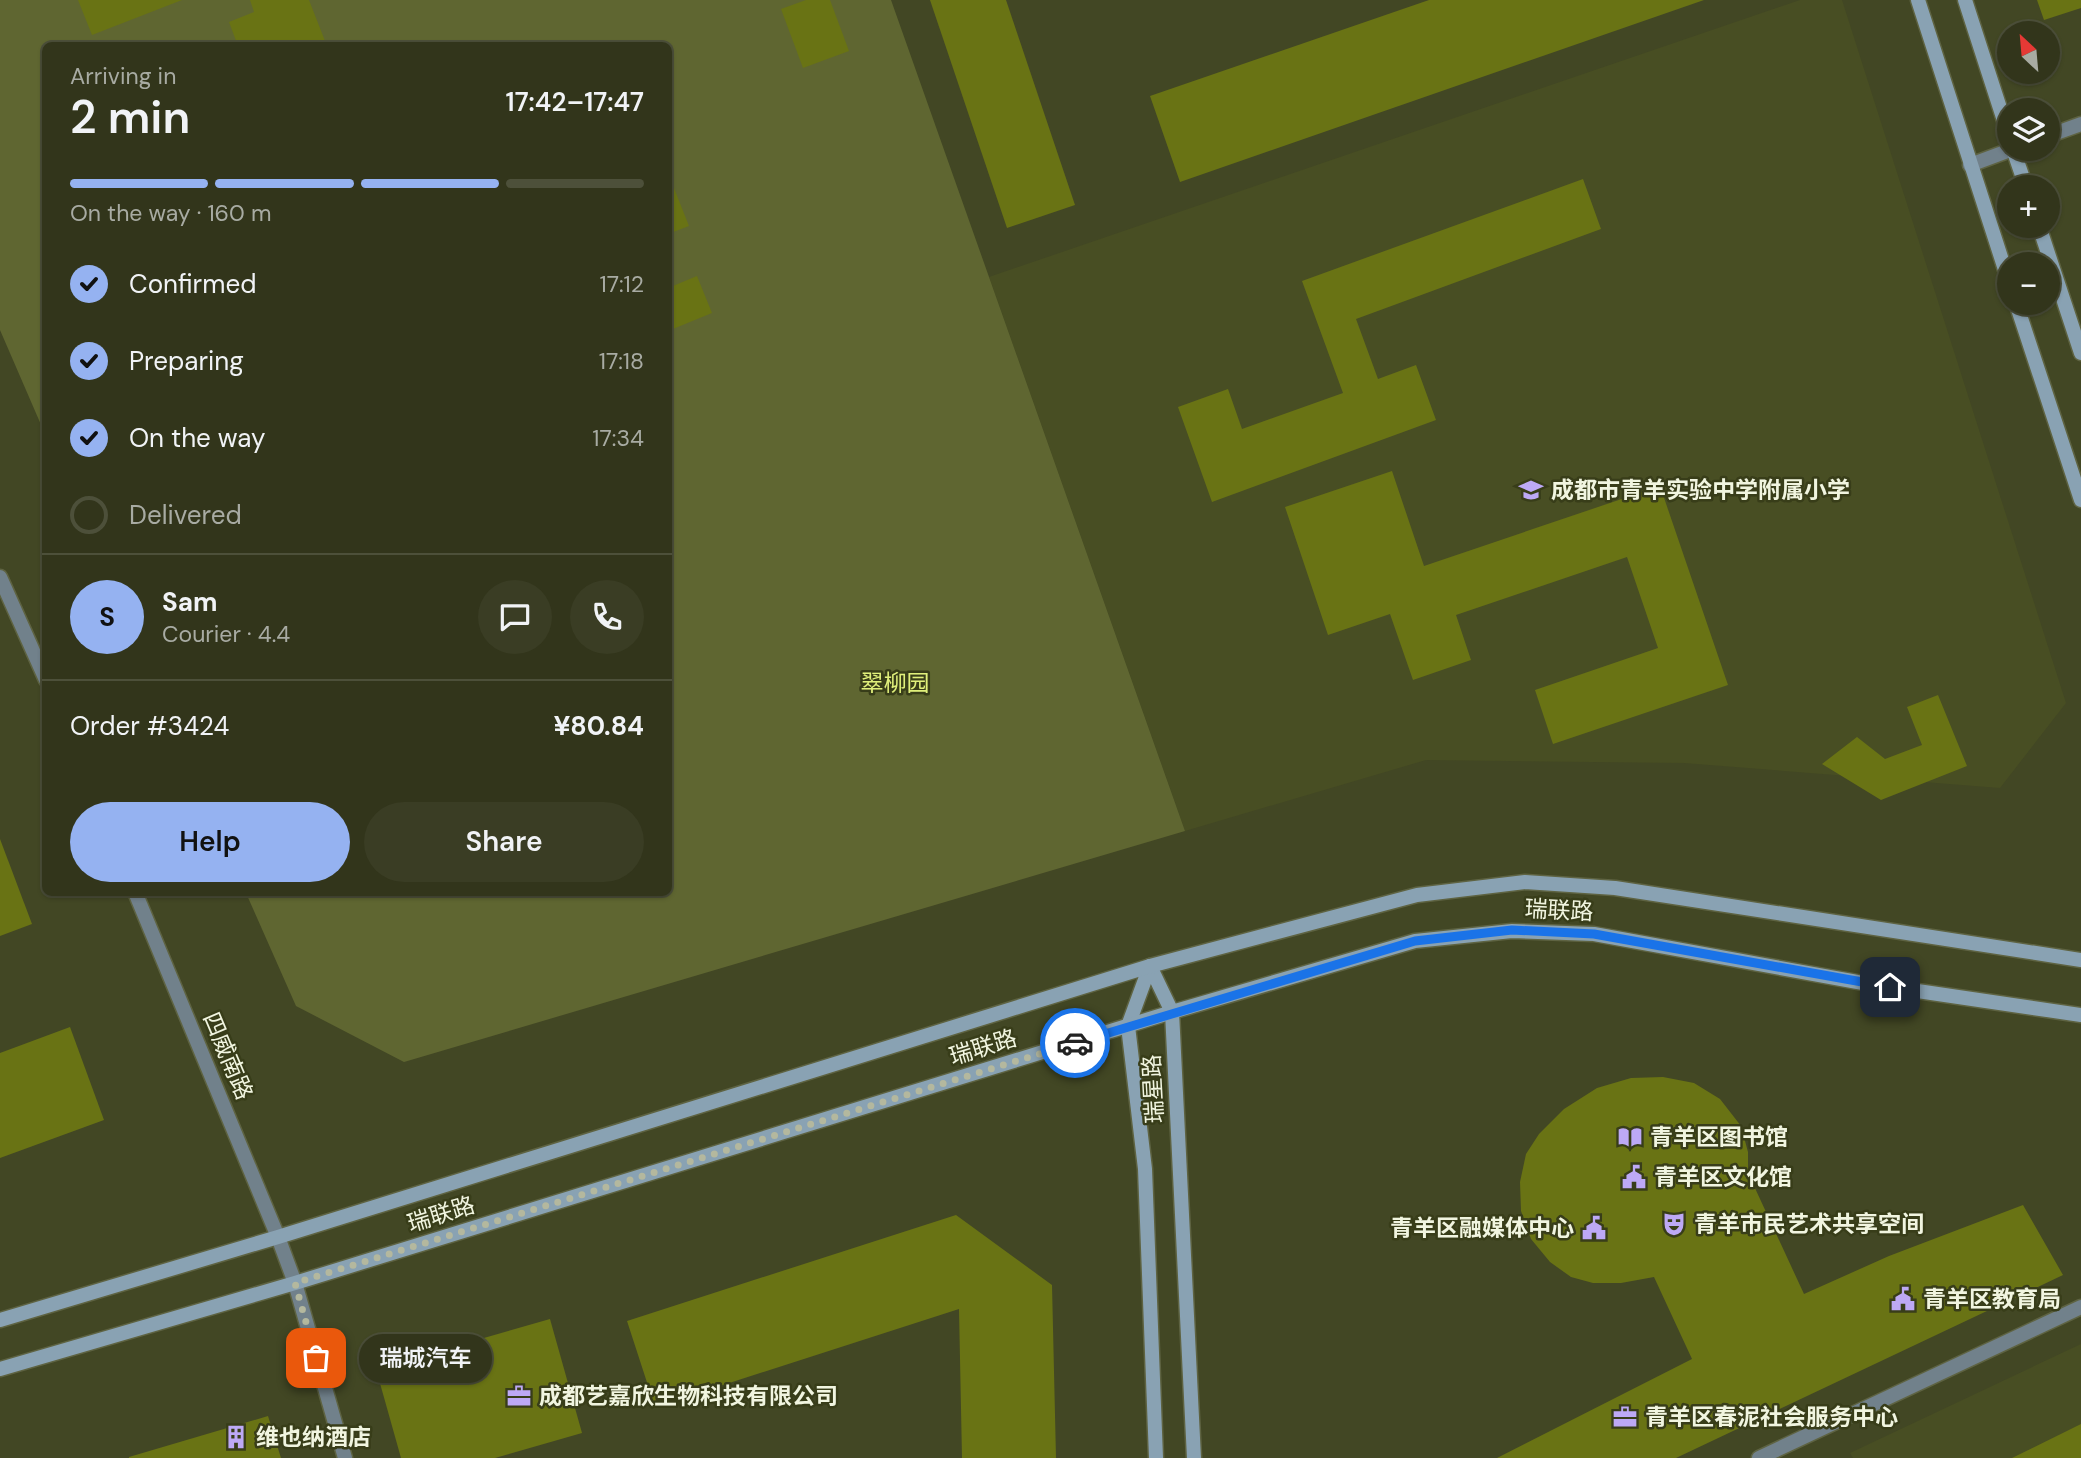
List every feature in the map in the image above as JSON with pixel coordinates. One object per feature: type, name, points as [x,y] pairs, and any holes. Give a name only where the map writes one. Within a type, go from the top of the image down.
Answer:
[{"type":"main road","points":[[1918,0],[1999,252]]},
{"type":"main road","points":[[1965,0],[1997,99]]},
{"type":"main road","points":[[2043,238],[2081,354]]},
{"type":"main road","points":[[2020,315],[2081,500]]},
{"type":"main road","name":"瑞联路","points":[[0,1320],[278,1237],[1150,966],[1418,895],[1525,882],[1615,888],[2081,960]]},
{"type":"main road","name":"瑞联路","points":[[0,1368],[295,1283],[1172,1012],[1415,941],[1512,930],[1594,934],[1863,983],[2081,1015]]},
{"type":"main road","name":"瑞星路","points":[[1150,966],[1172,1012],[1194,1458]]},
{"type":"main road","name":"瑞星路","points":[[1150,966],[1128,1026],[1145,1169],[1156,1458]]},
{"type":"street","points":[[2060,132],[2081,124]]},
{"type":"street","points":[[1970,165],[1997,155]]},
{"type":"street","points":[[0,577],[42,671]]},
{"type":"street","name":"四威南路","points":[[137,896],[278,1237],[295,1283],[345,1458]]},
{"type":"street","points":[[1759,1458],[2081,1307]]},
{"type":"shaded area","name":"成都市青羊实验中学附属小学","points":[[1800,0],[1842,0],[2066,703],[2000,788],[1684,763],[1426,760],[1185,831],[989,277]]},
{"type":"shaded area","points":[[2081,1344],[2081,1458],[1853,1458],[1850,1453]]},
{"type":"green space","name":"翠柳园","points":[[0,0],[891,0],[1185,831],[404,1062],[296,1006],[247,896],[672,896],[672,42],[42,42],[42,427],[0,330]]},
{"type":"building","points":[[78,0],[182,0],[92,35]]},
{"type":"building","points":[[250,0],[309,0],[325,42],[236,42],[229,22],[254,12]]},
{"type":"building","points":[[806,0],[830,0],[849,51],[803,68],[781,9]]},
{"type":"building","points":[[930,0],[1006,0],[1075,205],[1007,228]]},
{"type":"building","points":[[1429,0],[1704,0],[1180,182],[1150,96]]},
{"type":"building","points":[[2037,0],[2081,0],[2081,8],[2044,20]]},
{"type":"building","points":[[1583,179],[1601,229],[1356,319],[1378,379],[1416,365],[1436,420],[1212,502],[1178,407],[1228,389],[1242,429],[1343,393],[1302,281]]},
{"type":"building","points":[[672,183],[689,226],[672,232]]},
{"type":"building","points":[[697,276],[712,313],[672,329],[672,286]]},
{"type":"building","points":[[1392,471],[1424,566],[1660,486],[1728,685],[1553,744],[1535,690],[1658,648],[1627,557],[1456,615],[1471,660],[1413,680],[1390,614],[1328,635],[1285,507]]},
{"type":"building","points":[[1938,695],[1967,766],[1881,800],[1822,764],[1857,737],[1885,759],[1922,745],[1907,707]]},
{"type":"building","points":[[0,839],[32,924],[0,936]]},
{"type":"building","points":[[70,1027],[104,1120],[0,1158],[0,1053]]},
{"type":"building","points":[[1663,1077],[1694,1083],[1720,1099],[1741,1126],[1748,1152],[1748,1173],[1804,1294],[1889,1256],[2023,1205],[2063,1275],[1676,1458],[1497,1458],[1692,1359],[1654,1277],[1621,1283],[1593,1283],[1571,1277],[1550,1262],[1531,1239],[1521,1211],[1520,1182],[1526,1154],[1539,1134],[1564,1109],[1597,1088],[1631,1078]]},
{"type":"building","points":[[956,1215],[1052,1285],[1056,1458],[962,1458],[959,1309],[655,1407],[627,1321]]},
{"type":"building","points":[[550,1319],[582,1433],[495,1458],[401,1458],[376,1369]]},
{"type":"building","name":"维也纳酒店","points":[[268,1416],[281,1458],[129,1458],[129,1457]]},
{"type":"building","points":[[2081,1424],[2081,1458],[2012,1458]]},
{"type":"way so far","points":[[316,1358],[295,1283],[1075,1043]]},
{"type":"place","name":"成都市青羊实验中学附属小学","points":[[1531,490]]},
{"type":"place","name":"青羊区图书馆","points":[[1630,1137]]},
{"type":"place","name":"青羊区文化馆","points":[[1634,1177]]},
{"type":"place","name":"青羊市民艺术共享空间","points":[[1674,1224]]},
{"type":"place","name":"青羊区融媒体中心","points":[[1594,1228]]},
{"type":"place","name":"青羊区教育局","points":[[1903,1299]]},
{"type":"place","name":"瑞城汽车","points":[[316,1358]]},
{"type":"place","name":"成都艺嘉欣生物科技有限公司","points":[[519,1396]]},
{"type":"place","name":"青羊区春泥社会服务中心","points":[[1625,1417]]},
{"type":"place","name":"维也纳酒店","points":[[236,1437]]},
{"type":"route","points":[[1075,1043],[1415,941],[1512,930],[1594,934],[1890,987]]}]
